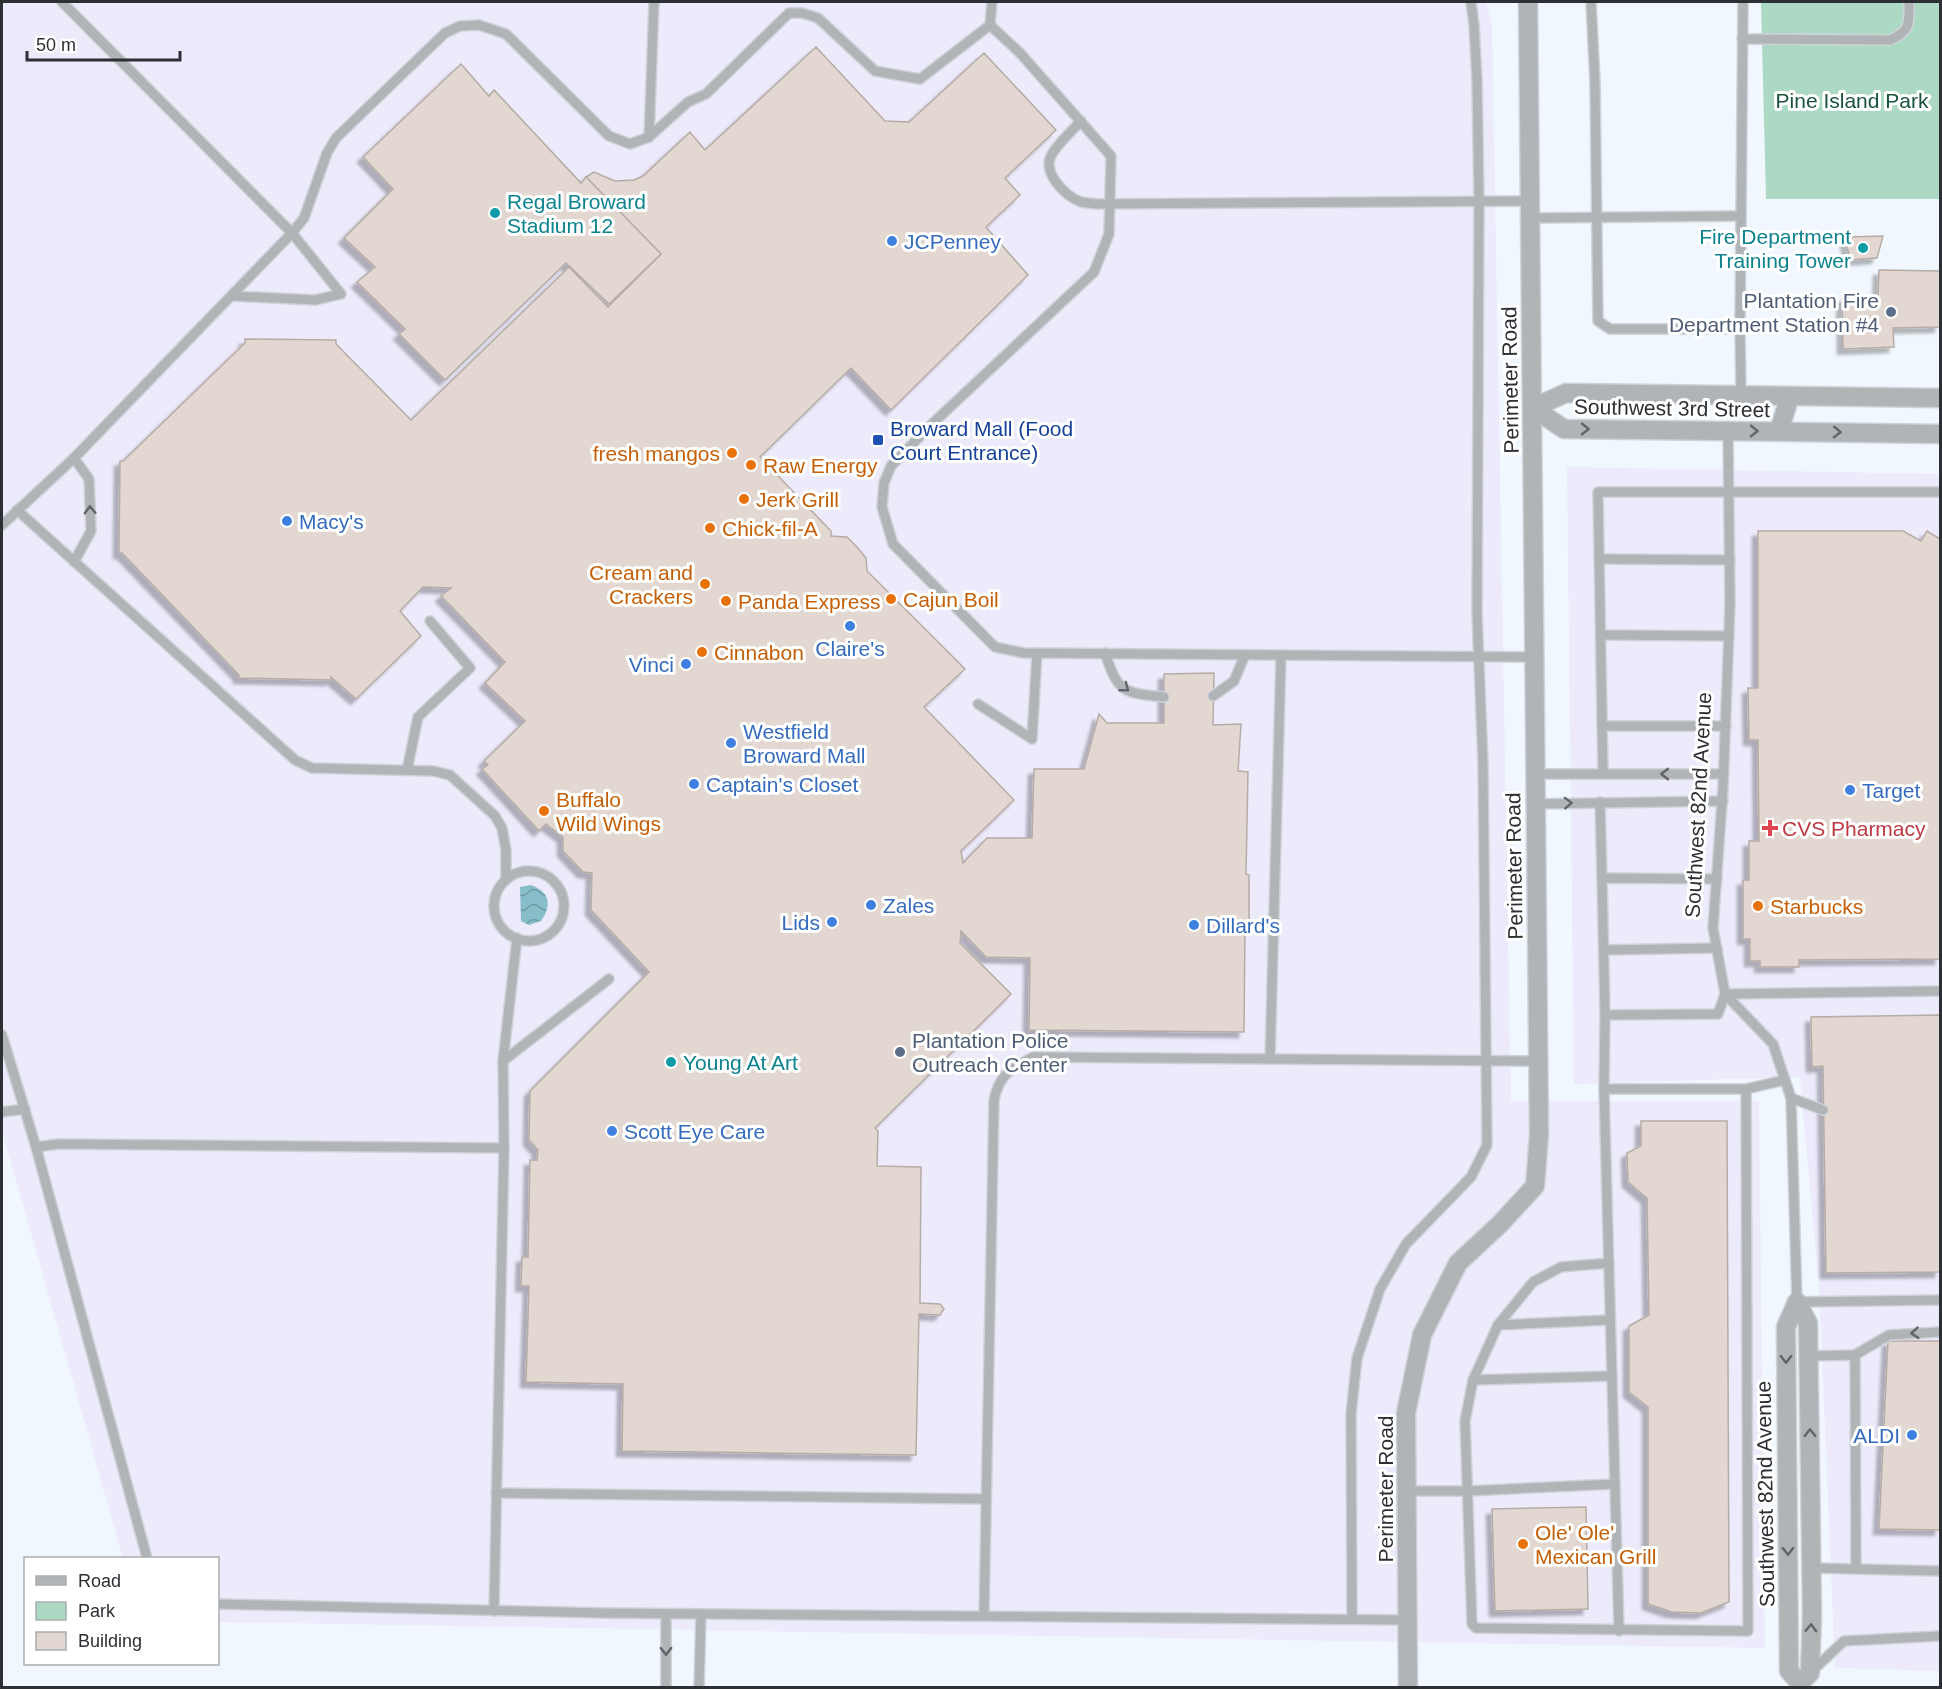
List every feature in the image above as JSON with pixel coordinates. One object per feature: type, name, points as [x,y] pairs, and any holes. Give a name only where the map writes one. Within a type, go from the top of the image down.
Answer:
[{"type":"street","name":"Perimeter Road","points":[[1408,1688],[1406,1413],[1422,1335],[1458,1263],[1500,1224],[1535,1186],[1539,1135],[1528,2]]},
{"type":"street","name":"Southwest 3rd Street","points":[[1533,408],[1566,393],[1941,398]]},
{"type":"street","points":[[1779,431],[1790,396]]},
{"type":"street","name":"Southwest 3rd Street","points":[[1533,408],[1564,429],[1941,434]]},
{"type":"street","name":"Southwest 82nd Avenue","points":[[1797,1302],[1808,1323],[1809,1356],[1812,1568],[1803,1681]]},
{"type":"street","name":"Southwest 82nd Avenue","points":[[1797,1302],[1786,1327],[1789,1671],[1803,1681]]},
{"type":"street","points":[[1788,1493],[1811,1493]]},
{"type":"lane","points":[[62,2],[292,233],[340,294],[315,300],[232,296]]},
{"type":"lane","points":[[649,137],[654,2]]},
{"type":"lane","points":[[2,525],[74,458],[292,233],[304,218],[327,153],[336,138],[445,33],[460,26],[479,25],[506,34],[609,136],[630,144],[649,137],[688,102],[706,94],[789,13],[802,13],[818,18],[875,71],[920,79],[990,25],[992,2]]},
{"type":"lane","points":[[1352,1619],[1351,1414],[1357,1358],[1380,1289],[1406,1244],[1470,1177],[1487,1145],[1483,763],[1477,614],[1479,202],[1477,80],[1471,2]]},
{"type":"lane","points":[[1591,2],[1595,82],[1598,321],[1610,328],[1740,329]]},
{"type":"lane","points":[[1741,395],[1743,2]]},
{"type":"lane","points":[[1742,39],[1890,40],[1901,35],[1909,25],[1909,2]]},
{"type":"lane","points":[[990,25],[1020,53],[1111,156],[1109,234],[1095,272],[891,466],[884,483],[882,507],[893,544],[995,647],[1037,653],[1534,657]]},
{"type":"lane","points":[[1081,121],[1053,153],[1050,160],[1053,176],[1061,188],[1081,202],[1110,204],[1479,202],[1596,217],[1741,216]]},
{"type":"lane","name":"Southwest 82nd Avenue","points":[[1728,430],[1729,636],[1723,801],[1713,928],[1725,994],[1773,1044],[1791,1098],[1797,1302]]},
{"type":"lane","points":[[74,458],[89,479],[91,531],[74,562]]},
{"type":"lane","points":[[1603,774],[1598,492],[1941,492]]},
{"type":"lane","points":[[17,510],[295,760],[312,768],[433,771],[450,775],[495,816],[502,828],[506,850],[506,880]]},
{"type":"lane","points":[[1599,559],[1730,560]]},
{"type":"lane","points":[[407,770],[418,717],[470,668],[430,621]]},
{"type":"lane","points":[[1600,635],[1729,636]]},
{"type":"lane","points":[[978,704],[1032,739],[1037,653]]},
{"type":"lane","points":[[1105,653],[1113,678],[1131,694],[1164,697]]},
{"type":"lane","points":[[1214,696],[1234,681],[1245,655]]},
{"type":"lane","points":[[1270,1059],[1281,655]]},
{"type":"lane","points":[[1602,726],[1726,726]]},
{"type":"lane","points":[[1536,774],[1724,774]]},
{"type":"lane","points":[[1536,804],[1723,801]]},
{"type":"lane","points":[[1600,802],[1605,1015],[1604,1089],[1619,1631]]},
{"type":"lane","points":[[527,871],[538,872],[549,877],[563,895],[565,906],[563,917],[558,927],[549,935],[528,941],[517,938],[506,933],[499,923],[495,912],[495,900],[506,880],[527,871]]},
{"type":"lane","points":[[1602,878],[1717,879]]},
{"type":"lane","points":[[494,1611],[504,1148],[503,1062],[517,938]]},
{"type":"lane","points":[[1604,950],[1717,948]]},
{"type":"lane","points":[[503,1062],[609,978]]},
{"type":"lane","points":[[1605,1015],[1718,1014],[1725,994],[1941,991]]},
{"type":"lane","points":[[2,1035],[6,1068],[25,1109],[36,1147],[147,1557]]},
{"type":"lane","points":[[984,1616],[994,1100],[997,1084],[1015,1066],[1033,1058],[1538,1062]]},
{"type":"lane","points":[[1604,1089],[1746,1089],[1785,1080]]},
{"type":"lane","points":[[1609,1263],[1561,1267],[1533,1282],[1498,1325],[1473,1380],[1465,1421],[1472,1623],[1474,1626],[1619,1631],[1748,1631],[1746,1089]]},
{"type":"lane","points":[[1791,1098],[1823,1110]]},
{"type":"lane","points":[[2,1112],[25,1109]]},
{"type":"lane","points":[[36,1147],[59,1144],[504,1148]]},
{"type":"lane","points":[[1797,1302],[1941,1300]]},
{"type":"lane","points":[[1498,1325],[1610,1320]]},
{"type":"lane","points":[[1809,1356],[1855,1355],[1889,1335],[1941,1332]]},
{"type":"lane","points":[[1855,1355],[1856,1569]]},
{"type":"lane","points":[[1473,1380],[1612,1376]]},
{"type":"lane","points":[[1406,1491],[1467,1491],[1615,1484]]},
{"type":"lane","points":[[496,1493],[986,1499]]},
{"type":"lane","points":[[1812,1568],[1941,1571]]},
{"type":"lane","points":[[219,1604],[666,1614],[1407,1620]]},
{"type":"lane","points":[[666,1614],[666,1688]]},
{"type":"lane","points":[[699,1688],[701,1614]]},
{"type":"lane","points":[[1803,1681],[1844,1641],[1941,1636]]},
{"type":"shaded area","points":[[2,2],[1486,2],[1492,26],[1511,1101],[1759,1101],[1765,1648],[219,1622],[219,1557],[123,1557],[2,1131]]},
{"type":"shaded area","points":[[1567,467],[1940,474],[1940,1671],[1835,1668],[1819,1286],[1800,1077],[1574,1084]]},
{"type":"green space","name":"Pine Island Park","points":[[1761,2],[1940,2],[1940,199],[1766,199]]},
{"type":"water","points":[[531,885],[542,891],[548,904],[541,921],[529,925],[521,921],[520,887]]},
{"type":"building","name":"Westfield Broward Mall","points":[[816,47],[885,121],[909,122],[984,53],[1056,130],[1005,178],[1020,195],[986,227],[1028,275],[891,410],[851,368],[760,457],[831,531],[831,536],[847,537],[857,547],[866,558],[867,571],[965,669],[924,707],[1014,800],[961,851],[963,863],[987,838],[1032,838],[1034,769],[1084,769],[1099,714],[1107,723],[1164,723],[1164,674],[1214,673],[1213,725],[1241,724],[1238,771],[1248,772],[1246,874],[1249,875],[1249,929],[1245,929],[1244,1032],[1029,1030],[1030,958],[986,957],[961,931],[960,943],[1011,994],[875,1128],[878,1131],[877,1166],[921,1167],[920,1303],[940,1304],[944,1309],[940,1315],[919,1314],[916,1455],[622,1451],[623,1384],[526,1382],[529,1286],[521,1286],[522,1257],[528,1257],[530,1160],[537,1160],[538,1150],[529,1140],[530,1091],[649,972],[591,910],[592,873],[583,872],[563,851],[563,837],[546,824],[539,831],[482,769],[488,765],[484,761],[525,721],[485,683],[505,662],[441,596],[451,588],[423,587],[400,611],[421,636],[356,699],[331,677],[331,680],[239,678],[239,675],[122,553],[119,553],[120,461],[123,461],[245,343],[245,339],[336,340],[336,344],[411,420],[569,267],[608,307],[661,254],[586,177],[594,172],[615,181],[634,180],[643,176],[690,132],[705,150]]},
{"type":"building","name":"Regal Broward Stadium 12","points":[[461,64],[489,96],[494,90],[581,183],[586,177],[661,254],[609,304],[566,263],[445,380],[399,334],[405,329],[357,282],[375,267],[344,238],[393,189],[363,157]]},
{"type":"building","name":"Fire Department Training Tower","points":[[1883,236],[1877,258],[1850,260],[1845,237]]},
{"type":"building","name":"Plantation Fire Department Station #4","points":[[1879,270],[1940,271],[1940,327],[1893,328],[1894,347],[1843,349],[1842,297],[1878,296]]},
{"type":"building","name":"Target","points":[[1758,531],[1903,531],[1921,541],[1927,531],[1940,539],[1940,959],[1799,960],[1799,967],[1760,967],[1760,961],[1750,961],[1750,939],[1743,939],[1743,880],[1749,880],[1749,841],[1759,841],[1758,740],[1749,740],[1748,688],[1758,688]]},
{"type":"building","points":[[1940,1015],[1940,1272],[1826,1273],[1823,1066],[1812,1067],[1811,1017]]},
{"type":"building","points":[[1641,1121],[1727,1121],[1729,1602],[1701,1613],[1672,1612],[1648,1604],[1648,1407],[1629,1392],[1629,1326],[1649,1315],[1647,1198],[1628,1182],[1627,1153],[1641,1146]]},
{"type":"building","name":"ALDI","points":[[1888,1341],[1940,1341],[1940,1530],[1879,1529]]},
{"type":"building","points":[[1586,1507],[1588,1609],[1495,1611],[1492,1509]]},
{"type":"place","name":"Regal Broward Stadium 12","points":[[495,213]]},
{"type":"place","name":"JCPenney","points":[[892,241]]},
{"type":"place","name":"Fire Department Training Tower","points":[[1863,248]]},
{"type":"place","name":"Plantation Fire Department Station #4","points":[[1891,312]]},
{"type":"place","name":"Broward Mall (Food Court Entrance)","points":[[878,440]]},
{"type":"place","name":"fresh mangos","points":[[732,453]]},
{"type":"place","name":"Raw Energy","points":[[751,465]]},
{"type":"place","name":"Jerk Grill","points":[[744,499]]},
{"type":"place","name":"Macy's","points":[[287,521]]},
{"type":"place","name":"Chick-fil-A","points":[[710,528]]},
{"type":"place","name":"Cream and Crackers","points":[[705,584]]},
{"type":"place","name":"Cajun Boil","points":[[891,599]]},
{"type":"place","name":"Panda Express","points":[[726,601]]},
{"type":"place","name":"Claire's","points":[[850,626]]},
{"type":"place","name":"Cinnabon","points":[[702,652]]},
{"type":"place","name":"Vinci","points":[[686,664]]},
{"type":"place","name":"Westfield Broward Mall","points":[[731,743]]},
{"type":"place","name":"Captain's Closet","points":[[694,784]]},
{"type":"place","name":"Target","points":[[1850,790]]},
{"type":"place","name":"Buffalo Wild Wings","points":[[544,811]]},
{"type":"place","name":"CVS Pharmacy","points":[[1770,828]]},
{"type":"place","name":"Zales","points":[[871,905]]},
{"type":"place","name":"Starbucks","points":[[1758,906]]},
{"type":"place","name":"Lids","points":[[832,922]]},
{"type":"place","name":"Dillard's","points":[[1194,925]]},
{"type":"place","name":"Plantation Police Outreach Center","points":[[900,1052]]},
{"type":"place","name":"Young At Art","points":[[671,1062]]},
{"type":"place","name":"Scott Eye Care","points":[[612,1131]]},
{"type":"place","name":"ALDI","points":[[1912,1435]]},
{"type":"place","name":"Ole' Ole' Mexican Grill","points":[[1523,1544]]}]
